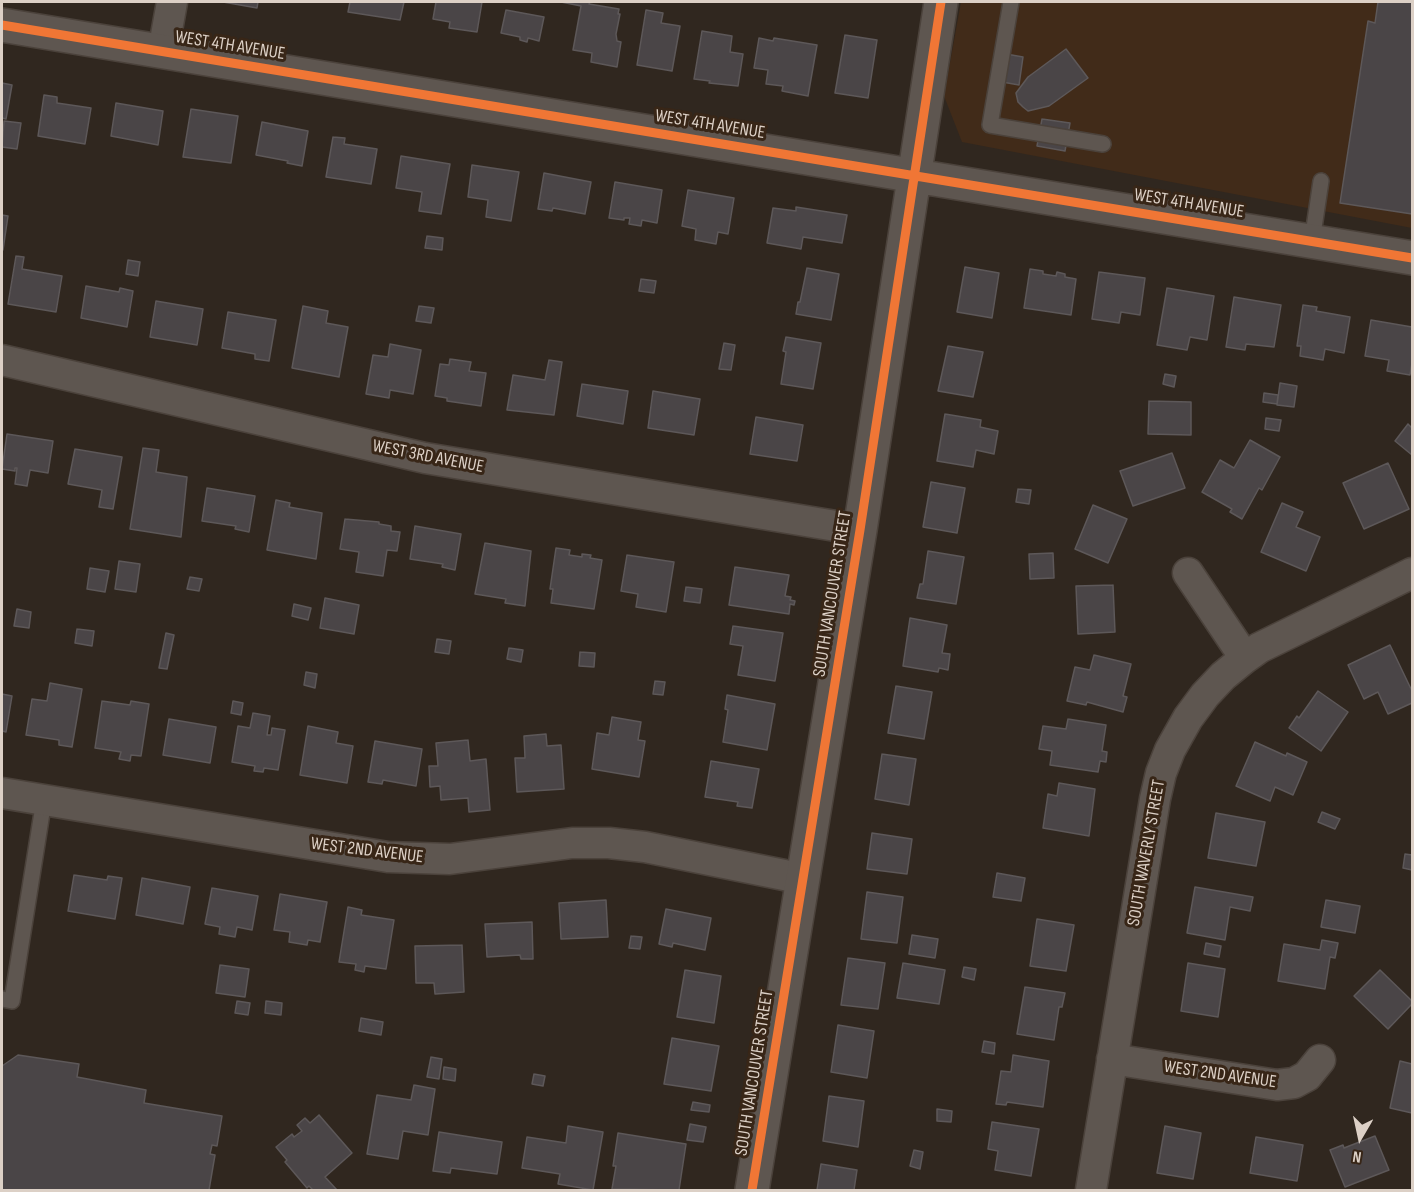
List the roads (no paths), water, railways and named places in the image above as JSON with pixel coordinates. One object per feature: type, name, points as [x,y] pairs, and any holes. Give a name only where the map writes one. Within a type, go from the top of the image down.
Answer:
[{"type":"street","points":[[163,52],[172,2]]},
{"type":"street","name":"SOUTH VANCOUVER STREET","points":[[752,1191],[860,530],[941,2]]},
{"type":"street","name":"WEST 4TH AVENUE","points":[[2,26],[1413,258]]},
{"type":"street","name":"WEST 3RD AVENUE","points":[[2,360],[425,458],[860,530]]},
{"type":"street","points":[[1188,573],[1245,658]]},
{"type":"street","name":"SOUTH WAVERLY STREET","points":[[1091,1191],[1155,799],[1161,773],[1170,750],[1188,718],[1222,676],[1245,658],[1259,648],[1413,573]]},
{"type":"street","name":"WEST 2ND AVENUE","points":[[2,793],[388,857],[450,859],[572,843],[609,843],[645,847],[804,879]]},
{"type":"street","name":"WEST 2ND AVENUE","points":[[1112,1059],[1277,1085],[1294,1083],[1307,1076],[1320,1060]]},
{"type":"lane","points":[[1011,2],[990,125],[1103,144]]},
{"type":"lane","points":[[1312,241],[1321,181]]},
{"type":"lane","points":[[2,999],[12,1001],[44,800]]}]
